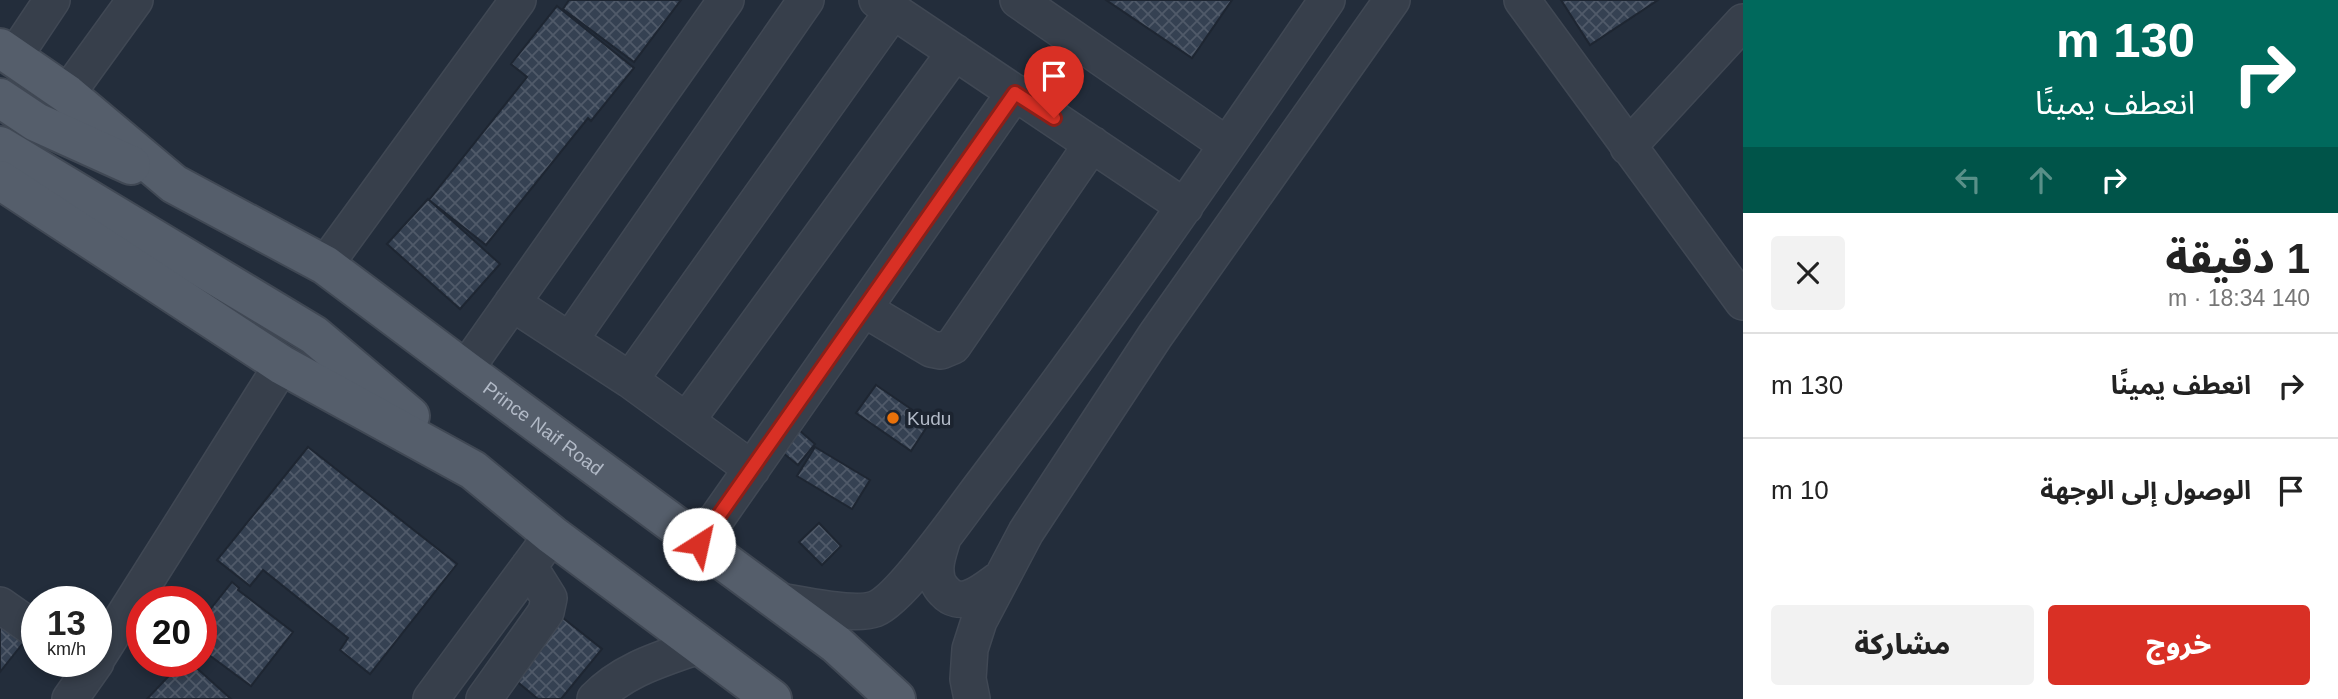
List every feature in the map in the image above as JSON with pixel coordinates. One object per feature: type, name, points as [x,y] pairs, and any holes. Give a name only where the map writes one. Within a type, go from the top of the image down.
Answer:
[{"type":"main road","name":"Prince Naif Road","points":[[7,52],[67,94],[174,184]]},
{"type":"main road","name":"Prince Naif Road","points":[[0,98],[36,122],[174,184],[326,264],[836,644],[896,699]]},
{"type":"main road","points":[[0,146],[314,335],[552,535],[772,699]]},
{"type":"main road","points":[[0,180],[282,365],[473,470]]},
{"type":"street","points":[[7,52],[52,0]]},
{"type":"street","points":[[67,94],[135,0]]},
{"type":"street","points":[[326,264],[518,0]]},
{"type":"street","points":[[465,370],[726,0]]},
{"type":"street","points":[[570,340],[806,0]]},
{"type":"street","points":[[1018,0],[1227,145]]},
{"type":"street","points":[[775,600],[854,611],[876,609],[892,597],[943,538],[1023,431],[1185,207],[1327,0]]},
{"type":"street","points":[[972,699],[968,679],[970,649],[979,621],[1026,532],[1155,336],[1392,0]]},
{"type":"street","points":[[1522,0],[1743,302]]},
{"type":"street","points":[[630,380],[885,5],[1185,207]]},
{"type":"street","points":[[1628,147],[1743,22]]},
{"type":"street","points":[[687,420],[955,52]]},
{"type":"street","points":[[699,544],[1015,93]]},
{"type":"street","points":[[864,309],[931,349],[941,351],[953,346],[1091,144]]},
{"type":"street","points":[[512,303],[630,380],[752,469]]},
{"type":"street","points":[[112,629],[282,365]]},
{"type":"street","points":[[431,699],[552,535]]},
{"type":"street","points":[[943,538],[935,568],[938,585],[949,596],[962,600],[978,595],[1002,578]]},
{"type":"street","points":[[484,699],[546,612],[549,598],[529,566]]},
{"type":"street","points":[[0,605],[21,620]]},
{"type":"street","points":[[595,699],[618,678],[636,668],[701,645]]},
{"type":"street","points":[[70,699],[82,677]]},
{"type":"building","points":[[569,0],[681,0],[634,62],[563,9]]},
{"type":"building","points":[[1106,0],[1232,0],[1192,58]]},
{"type":"building","points":[[1561,0],[1658,0],[1590,45]]},
{"type":"building","points":[[557,6],[634,68],[591,121],[588,118],[486,245],[429,200],[527,77],[511,64]]},
{"type":"building","points":[[428,199],[500,264],[460,309],[387,244]]},
{"type":"building","name":"Kudu","points":[[876,385],[930,422],[911,451],[856,413]]},
{"type":"building","points":[[791,423],[815,444],[798,465],[772,444]]},
{"type":"building","points":[[308,447],[457,564],[370,674],[340,650],[348,638],[263,570],[250,586],[217,560]]},
{"type":"building","points":[[815,447],[870,480],[852,509],[797,476]]},
{"type":"building","points":[[819,523],[841,546],[822,565],[799,542]]},
{"type":"building","points":[[232,582],[238,590],[293,632],[251,686],[217,661],[217,601]]},
{"type":"building","points":[[563,618],[602,649],[561,699],[538,699],[514,679]]},
{"type":"building","points":[[0,625],[21,641],[21,646],[0,672]]},
{"type":"building","points":[[168,677],[207,677],[231,699],[147,699]]},
{"type":"place","name":"Kudu","points":[[893,418]]},
{"type":"route","points":[[699,544],[1015,93],[1054,118]]}]
